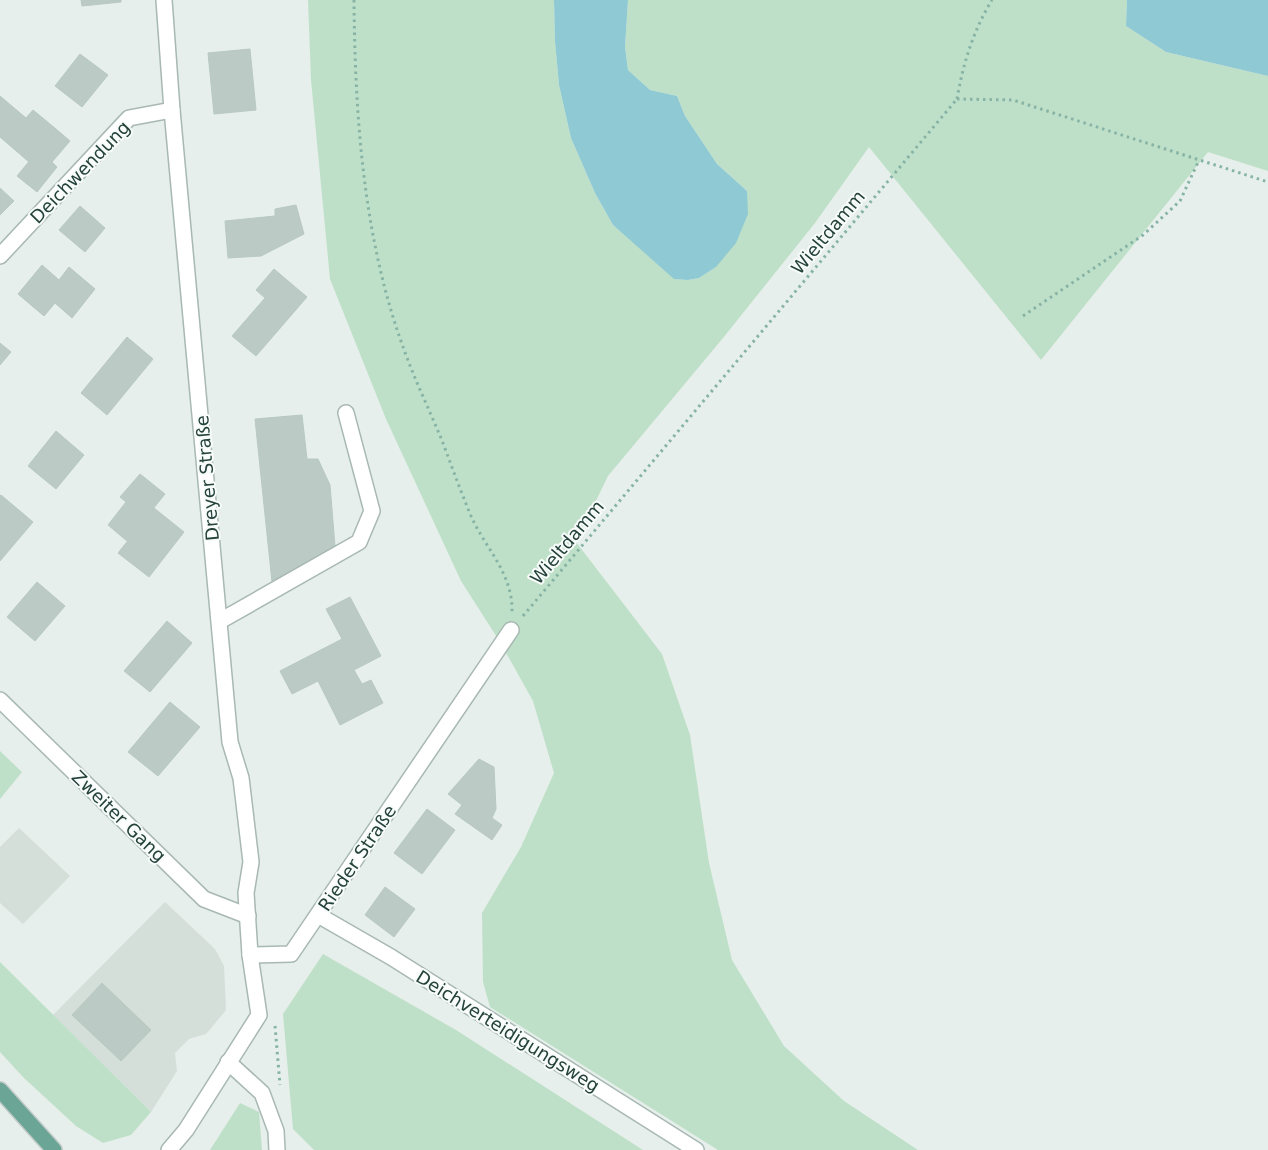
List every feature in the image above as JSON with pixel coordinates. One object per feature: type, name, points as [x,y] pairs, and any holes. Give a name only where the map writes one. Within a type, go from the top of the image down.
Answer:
[{"type":"main road","points":[[0,1090],[54,1150]]},
{"type":"street","name":"Dreyer Straße","points":[[164,0],[172,110],[230,742],[241,778],[251,862],[246,893],[250,955]]},
{"type":"street","name":"Deichwendung","points":[[0,256],[129,118],[172,110]]},
{"type":"street","points":[[220,621],[358,542],[372,511],[346,413]]},
{"type":"street","name":"Rieder Straße","points":[[250,955],[291,954],[511,630]]},
{"type":"street","name":"Zweiter Gang","points":[[0,700],[204,899],[248,916]]},
{"type":"street","name":"Deichverteidigungsweg","points":[[318,914],[391,957],[696,1150]]},
{"type":"street","points":[[169,1150],[186,1130],[259,1015],[250,955]]},
{"type":"street","points":[[228,1062],[262,1093],[276,1131],[277,1150]]},
{"type":"path","points":[[354,0],[359,125],[367,206],[385,288],[402,343],[472,518],[504,574],[512,601],[511,630]]},
{"type":"path","points":[[992,0],[972,38],[961,75],[957,99],[1013,100],[1268,182]]},
{"type":"path","name":"Wieltdamm","points":[[511,630],[957,99]]},
{"type":"path","points":[[1023,316],[1143,235],[1180,201],[1199,160]]},
{"type":"path","points":[[274,1023],[280,1091]]},
{"type":"shaded area","points":[[19,828],[70,876],[23,924],[0,903],[0,847]]},
{"type":"shaded area","points":[[165,902],[215,949],[224,966],[226,1010],[206,1034],[189,1039],[175,1053],[177,1071],[151,1112],[53,1015]]},
{"type":"green space","points":[[308,0],[554,0],[559,85],[571,138],[595,193],[613,225],[675,279],[688,280],[699,278],[716,267],[747,191],[717,164],[685,116],[677,96],[650,90],[628,70],[625,47],[628,0],[1127,0],[1126,26],[1166,52],[1268,76],[1268,171],[1208,152],[1041,360],[869,147],[815,223],[723,338],[608,476],[576,542],[662,654],[690,735],[709,863],[732,960],[784,1046],[844,1101],[918,1150],[718,1150],[490,1007],[483,982],[482,913],[521,847],[554,773],[533,701],[500,642],[461,581],[386,419],[330,279],[311,80]]},
{"type":"green space","points":[[0,751],[22,772],[0,799]]},
{"type":"green space","points":[[323,954],[456,1030],[643,1150],[314,1150],[293,1129],[283,1014]]},
{"type":"green space","points":[[0,962],[151,1112],[131,1135],[103,1143],[76,1126],[24,1078],[0,1052]]},
{"type":"green space","points":[[240,1103],[259,1112],[262,1150],[210,1150]]},
{"type":"water","points":[[554,0],[628,0],[625,47],[628,70],[650,90],[677,96],[685,116],[717,164],[747,191],[748,214],[736,243],[716,267],[699,278],[688,280],[674,279],[613,225],[595,193],[571,138],[559,85]]},
{"type":"water","points":[[1127,0],[1268,0],[1268,76],[1166,52],[1126,26]]},
{"type":"building","points":[[81,0],[121,0],[121,2],[82,6]]},
{"type":"building","points":[[250,49],[256,110],[214,114],[208,53]]},
{"type":"building","points":[[80,54],[108,75],[82,107],[55,86]]},
{"type":"building","points":[[0,96],[26,118],[33,110],[56,129],[29,162],[0,137]]},
{"type":"building","points":[[56,129],[70,141],[52,162],[57,167],[37,192],[17,176]]},
{"type":"building","points":[[0,188],[14,201],[0,215]]},
{"type":"building","points":[[296,205],[304,234],[261,256],[228,258],[225,221],[275,216],[275,209]]},
{"type":"building","points":[[80,206],[105,228],[85,252],[59,230]]},
{"type":"building","points":[[42,265],[59,280],[69,267],[95,289],[72,318],[55,303],[44,316],[18,294]]},
{"type":"building","points":[[274,269],[307,297],[256,356],[232,336],[265,298],[256,290]]},
{"type":"building","points":[[127,337],[153,359],[107,415],[81,393]]},
{"type":"building","points":[[0,343],[11,352],[0,365]]},
{"type":"building","points":[[302,415],[307,459],[318,459],[330,485],[335,546],[272,582],[255,419]]},
{"type":"building","points":[[56,431],[84,455],[56,489],[28,466]]},
{"type":"building","points":[[140,474],[165,494],[127,541],[108,525],[126,502],[120,497]]},
{"type":"building","points":[[0,496],[33,522],[0,561]]},
{"type":"building","points":[[154,508],[184,532],[149,577],[118,553]]},
{"type":"building","points":[[37,582],[65,606],[35,641],[7,617]]},
{"type":"building","points":[[350,597],[381,656],[354,670],[362,684],[371,680],[383,703],[340,725],[318,681],[292,694],[280,671],[342,639],[326,609]]},
{"type":"building","points":[[167,621],[192,643],[150,692],[124,671]]},
{"type":"building","points":[[170,702],[200,727],[158,776],[128,752]]},
{"type":"building","points":[[479,759],[494,767],[496,809],[492,818],[502,825],[492,840],[455,814],[462,805],[448,794]]},
{"type":"building","points":[[427,809],[455,830],[422,874],[394,853]]},
{"type":"building","points":[[385,887],[415,909],[394,937],[365,915]]},
{"type":"building","points":[[102,983],[151,1030],[121,1061],[72,1015]]}]
